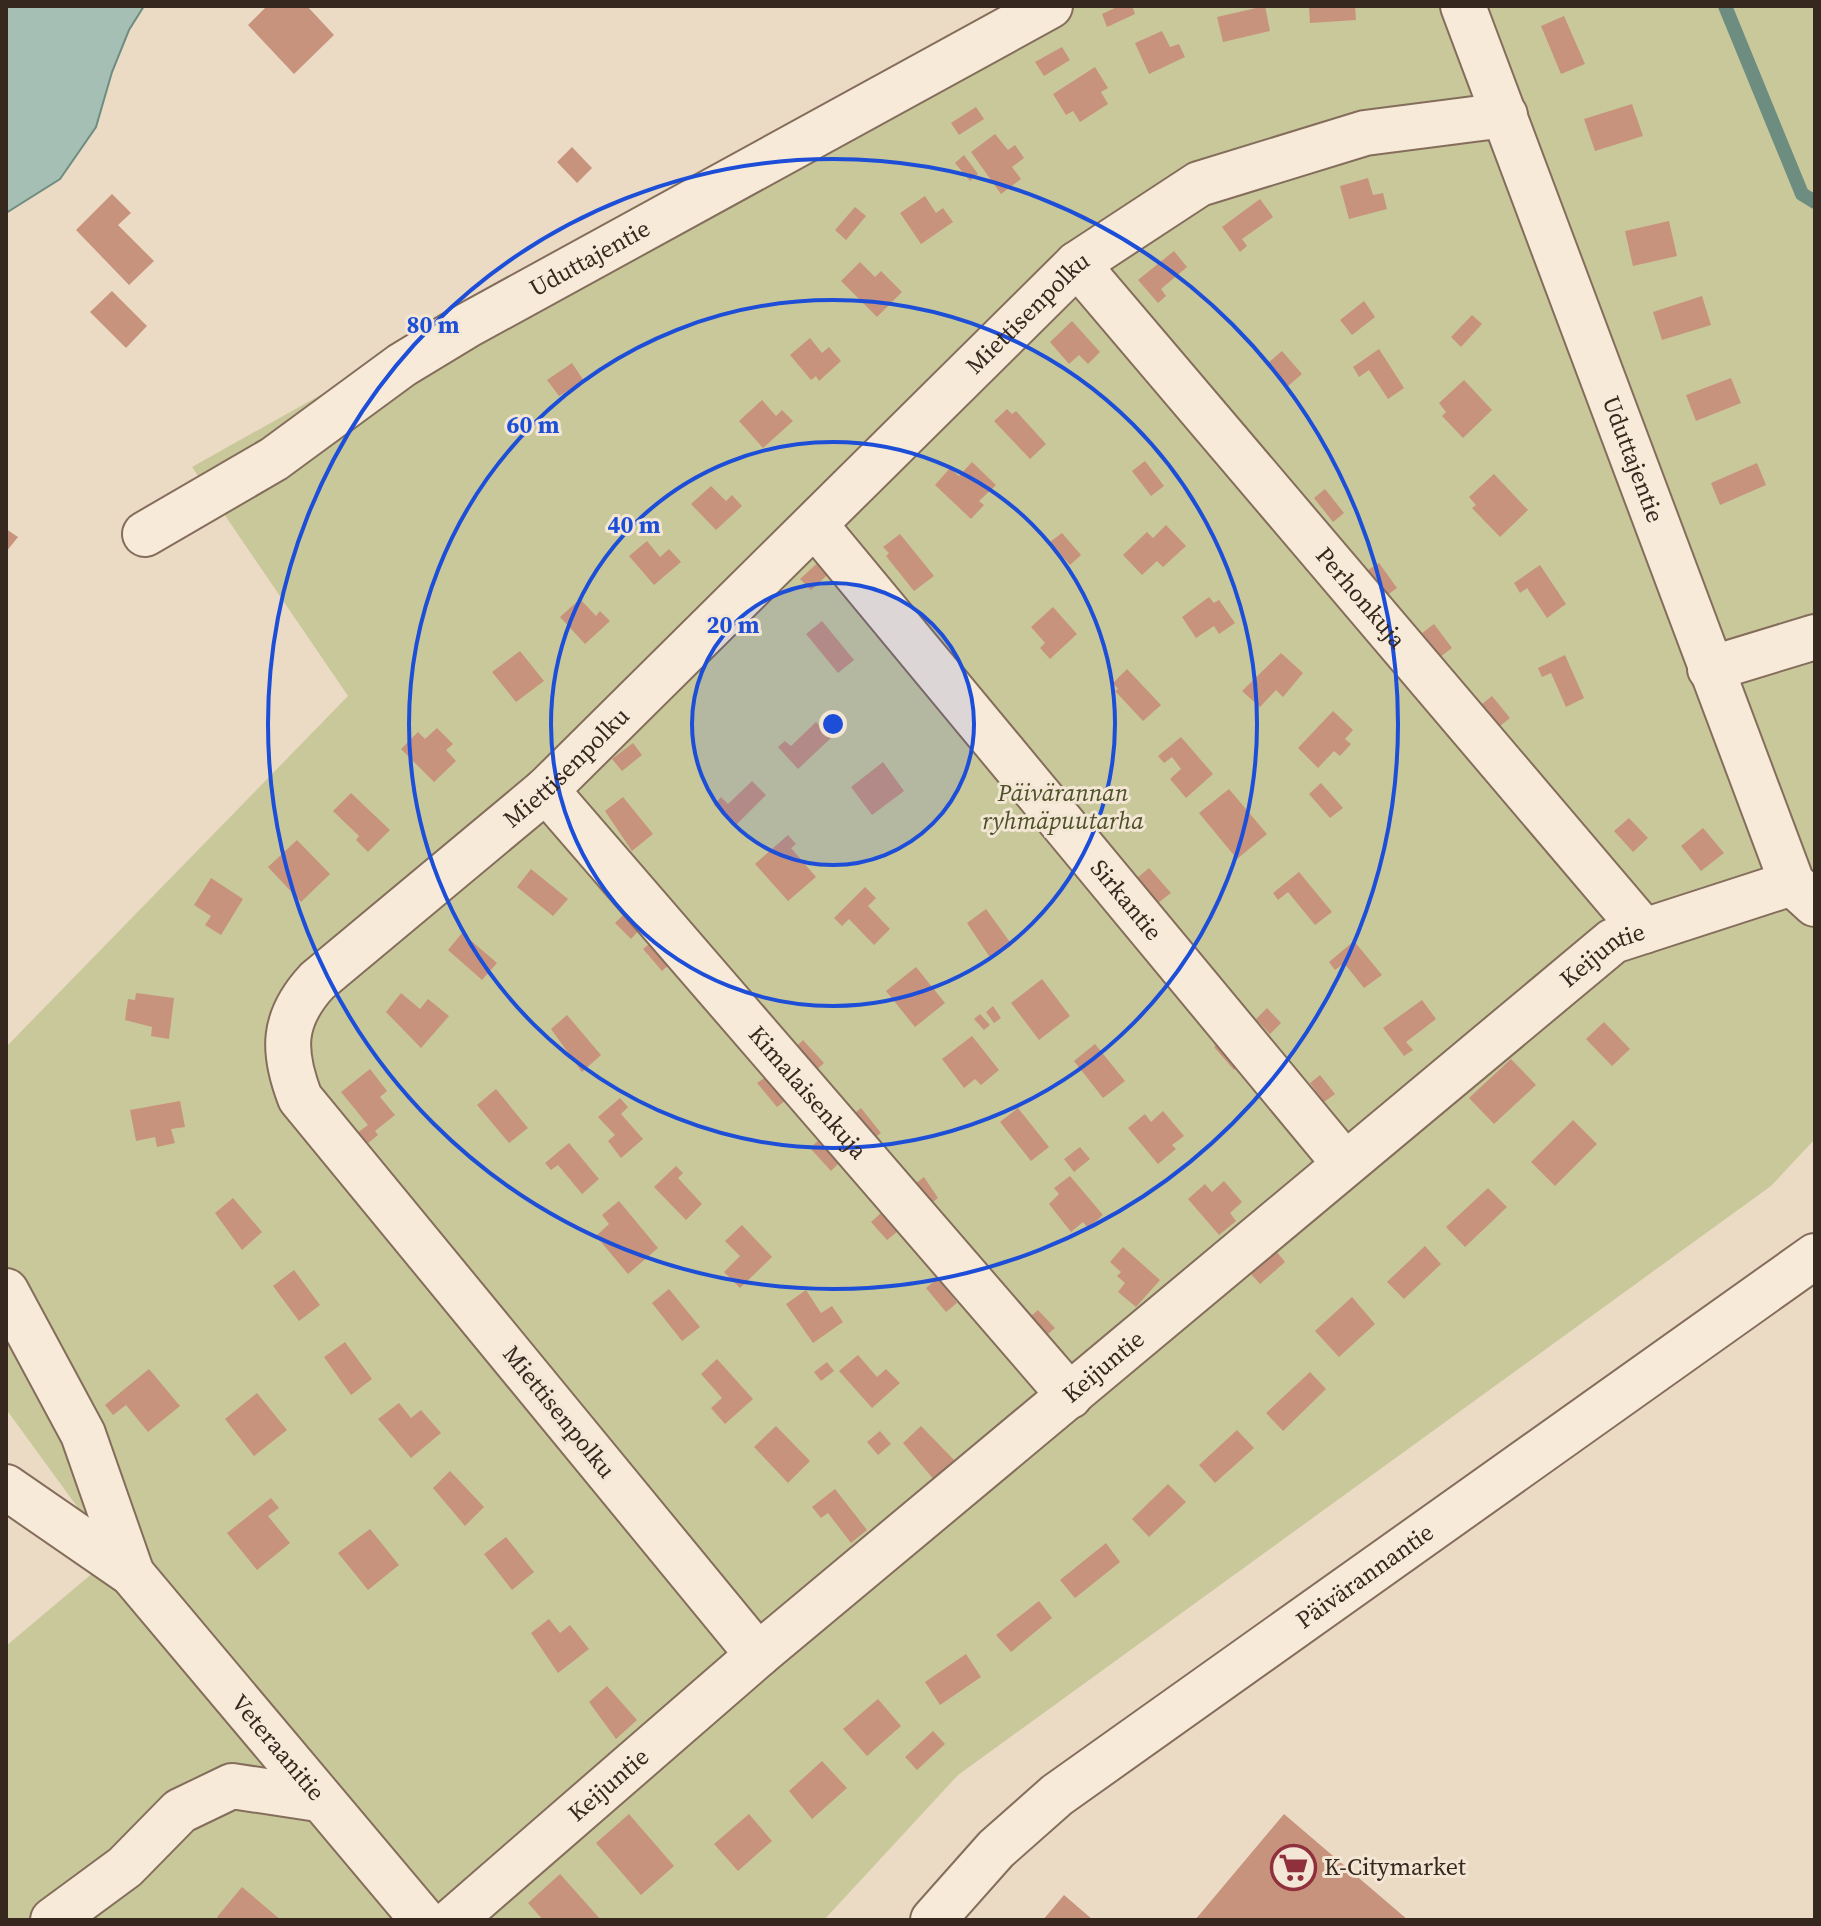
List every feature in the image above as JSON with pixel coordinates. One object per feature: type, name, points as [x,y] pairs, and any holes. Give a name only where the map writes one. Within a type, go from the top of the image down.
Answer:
[{"type":"street","name":"Uduttajentie","points":[[145,534],[274,459],[402,365],[468,325],[1050,6]]},
{"type":"street","name":"Uduttajentie","points":[[1463,6],[1710,669],[1803,894]]},
{"type":"street","name":"Miettisenpolku","points":[[758,1655],[300,1098],[288,1065],[289,1034],[296,1003],[317,981],[546,790],[816,526],[947,390],[1077,264],[1199,184],[1365,133],[1505,115]]},
{"type":"street","name":"Perhonkuja","points":[[1077,264],[1644,931]]},
{"type":"street","name":"Sirkantie","points":[[816,526],[1345,1164]]},
{"type":"street","points":[[1710,669],[1815,637]]},
{"type":"street","name":"Kimalaisenkuja","points":[[546,790],[1070,1396]]},
{"type":"street","name":"Keijuntie","points":[[453,1920],[758,1655],[1613,941],[1803,894]]},
{"type":"street","name":"Päivärannantie","points":[[933,1920],[996,1849],[1057,1795],[1815,1256]]},
{"type":"street","name":"Veteraanitie","points":[[6,1291],[83,1434],[132,1574]]},
{"type":"street","name":"Veteraanitie","points":[[6,1487],[132,1574],[318,1799],[423,1920]]},
{"type":"street","points":[[53,1920],[125,1867],[180,1811],[232,1786],[318,1799]]},
{"type":"green space","name":"Päivärannan ryhmäpuutarha","points":[[1014,6],[1815,6],[1815,1139],[1771,1186],[958,1775],[824,1920],[6,1920],[6,1646],[113,1556],[6,1409],[6,1047],[348,696],[192,467]]},
{"type":"shaded area","points":[[6,6],[144,6],[129,30],[112,72],[96,127],[60,179],[6,213]]},
{"type":"building","points":[[267,6],[307,6],[334,35],[294,74],[248,25]]},
{"type":"building","points":[[1119,6],[1132,6],[1135,14],[1107,27],[1102,14]]},
{"type":"building","points":[[1265,6],[1270,31],[1223,42],[1217,17]]},
{"type":"building","points":[[1309,6],[1355,6],[1356,20],[1310,23]]},
{"type":"building","points":[[1564,16],[1585,64],[1561,74],[1541,26]]},
{"type":"building","points":[[1162,31],[1170,47],[1179,44],[1185,57],[1149,74],[1135,43]]},
{"type":"building","points":[[1062,47],[1070,60],[1044,76],[1035,62]]},
{"type":"building","points":[[1095,67],[1108,88],[1101,92],[1108,104],[1080,122],[1073,111],[1066,115],[1053,94]]},
{"type":"building","points":[[1632,104],[1643,136],[1595,151],[1584,119]]},
{"type":"building","points":[[976,107],[984,119],[959,135],[951,123]]},
{"type":"building","points":[[995,134],[1008,150],[1015,145],[1024,158],[1012,167],[1021,179],[1001,194],[971,152]]},
{"type":"building","points":[[572,147],[592,168],[577,183],[557,162]]},
{"type":"building","points":[[964,155],[978,174],[970,181],[955,163]]},
{"type":"building","points":[[1368,178],[1373,195],[1383,193],[1387,209],[1349,219],[1340,186]]},
{"type":"building","points":[[112,194],[131,213],[118,225],[154,261],[129,285],[76,230]]},
{"type":"building","points":[[925,196],[936,213],[943,208],[953,222],[921,244],[900,213]]},
{"type":"building","points":[[1260,199],[1273,217],[1242,239],[1247,246],[1240,252],[1222,227]]},
{"type":"building","points":[[855,207],[866,216],[846,240],[835,230]]},
{"type":"building","points":[[1669,221],[1677,256],[1633,266],[1625,231]]},
{"type":"building","points":[[1174,251],[1187,267],[1161,289],[1166,296],[1158,303],[1138,280]]},
{"type":"building","points":[[860,262],[875,277],[881,271],[902,292],[877,317],[841,281]]},
{"type":"building","points":[[112,291],[147,326],[126,348],[90,312]]},
{"type":"building","points":[[1702,296],[1711,325],[1662,340],[1653,312]]},
{"type":"building","points":[[1364,301],[1375,317],[1352,335],[1340,320]]},
{"type":"building","points":[[1472,315],[1482,324],[1461,347],[1451,337]]},
{"type":"building","points":[[1072,321],[1100,352],[1088,364],[1079,355],[1069,364],[1050,342]]},
{"type":"building","points":[[810,338],[822,353],[829,347],[841,361],[819,381],[816,376],[811,380],[790,355]]},
{"type":"building","points":[[1379,349],[1404,388],[1388,399],[1369,370],[1359,377],[1353,367]]},
{"type":"building","points":[[1282,351],[1302,374],[1288,386],[1268,363]]},
{"type":"building","points":[[572,363],[584,381],[559,396],[547,380]]},
{"type":"building","points":[[1731,378],[1741,403],[1696,421],[1686,395]]},
{"type":"building","points":[[1464,380],[1492,410],[1463,438],[1442,416],[1446,412],[1439,403]]},
{"type":"building","points":[[762,400],[776,416],[782,410],[793,421],[763,448],[739,421]]},
{"type":"building","points":[[1007,409],[1012,414],[1016,411],[1046,444],[1030,459],[994,421]]},
{"type":"building","points":[[1145,461],[1164,486],[1151,496],[1132,471]]},
{"type":"building","points":[[972,462],[996,485],[979,501],[984,505],[971,519],[935,485],[950,468],[959,476]]},
{"type":"building","points":[[1757,463],[1766,485],[1720,505],[1711,483]]},
{"type":"building","points":[[1494,474],[1528,510],[1500,537],[1472,508],[1476,505],[1469,497]]},
{"type":"building","points":[[711,486],[726,501],[732,495],[742,506],[716,530],[691,504]]},
{"type":"building","points":[[1325,489],[1344,513],[1333,522],[1314,498]]},
{"type":"building","points":[[1166,525],[1186,546],[1163,567],[1157,561],[1142,575],[1123,555],[1147,532],[1153,538]]},
{"type":"building","points":[[6,529],[18,537],[6,552]]},
{"type":"building","points":[[1062,533],[1081,555],[1070,565],[1050,542]]},
{"type":"building","points":[[900,534],[934,576],[914,591],[886,556],[889,553],[883,547]]},
{"type":"building","points":[[647,541],[660,557],[669,549],[681,562],[654,585],[629,556]]},
{"type":"building","points":[[823,558],[834,569],[811,590],[800,579]]},
{"type":"building","points":[[1379,563],[1397,588],[1386,596],[1368,570]]},
{"type":"building","points":[[1540,565],[1566,604],[1547,618],[1527,588],[1520,593],[1514,583]]},
{"type":"building","points":[[1209,597],[1214,603],[1219,600],[1235,623],[1219,634],[1214,626],[1196,638],[1182,617]]},
{"type":"building","points":[[580,599],[596,616],[600,611],[610,621],[585,644],[560,617]]},
{"type":"building","points":[[1053,607],[1077,634],[1050,659],[1040,648],[1045,643],[1031,627]]},
{"type":"building","points":[[822,621],[854,660],[838,673],[806,634]]},
{"type":"building","points":[[1434,624],[1452,648],[1440,657],[1422,633]]},
{"type":"building","points":[[520,651],[544,681],[516,702],[492,672]]},
{"type":"building","points":[[1281,653],[1303,673],[1283,697],[1276,690],[1260,707],[1242,691]]},
{"type":"building","points":[[1565,655],[1584,698],[1566,707],[1551,673],[1542,677],[1538,668]]},
{"type":"building","points":[[1127,669],[1161,705],[1143,721],[1115,691],[1118,689],[1113,683]]},
{"type":"building","points":[[1492,696],[1510,718],[1500,726],[1482,704]]},
{"type":"building","points":[[1333,711],[1353,730],[1345,739],[1351,744],[1340,756],[1334,751],[1318,768],[1298,748]]},
{"type":"building","points":[[816,722],[831,738],[798,769],[778,747],[785,741],[791,746]]},
{"type":"building","points":[[437,728],[453,744],[446,750],[456,761],[434,782],[401,749],[418,732],[425,739]]},
{"type":"building","points":[[1181,737],[1213,774],[1186,798],[1170,779],[1181,769],[1172,757],[1164,763],[1158,756]]},
{"type":"building","points":[[633,743],[642,755],[622,771],[612,759]]},
{"type":"building","points":[[883,762],[904,791],[872,815],[851,787]]},
{"type":"building","points":[[752,781],[766,795],[735,826],[714,805],[721,797],[728,804]]},
{"type":"building","points":[[1321,783],[1343,808],[1330,818],[1309,794]]},
{"type":"building","points":[[1229,789],[1267,834],[1237,859],[1199,813]]},
{"type":"building","points":[[351,793],[390,830],[368,852],[356,840],[359,836],[333,811]]},
{"type":"building","points":[[623,797],[653,834],[632,851],[605,811]]},
{"type":"building","points":[[1629,818],[1648,838],[1633,852],[1614,831]]},
{"type":"building","points":[[1703,828],[1724,853],[1701,871],[1681,846]]},
{"type":"building","points":[[788,835],[796,844],[791,848],[816,877],[788,901],[755,864]]},
{"type":"building","points":[[297,840],[330,874],[301,902],[268,867]]},
{"type":"building","points":[[1149,868],[1171,893],[1158,903],[1137,878]]},
{"type":"building","points":[[531,869],[568,899],[553,916],[517,887]]},
{"type":"building","points":[[1299,872],[1332,912],[1315,925],[1288,892],[1278,900],[1273,893]]},
{"type":"building","points":[[211,878],[243,899],[221,935],[205,925],[211,916],[194,905]]},
{"type":"building","points":[[865,887],[876,898],[868,906],[890,929],[874,945],[849,919],[842,926],[834,918]]},
{"type":"building","points":[[986,909],[1012,945],[991,959],[967,923]]},
{"type":"building","points":[[624,914],[640,929],[631,939],[615,923]]},
{"type":"building","points":[[462,933],[497,963],[482,980],[448,950]]},
{"type":"building","points":[[654,940],[672,962],[662,971],[643,949]]},
{"type":"building","points":[[1354,941],[1382,975],[1364,988],[1344,963],[1335,970],[1329,962]]},
{"type":"building","points":[[916,967],[945,1003],[915,1027],[886,991]]},
{"type":"building","points":[[1042,979],[1070,1016],[1039,1040],[1011,1003]]},
{"type":"building","points":[[136,993],[174,998],[169,1039],[151,1036],[152,1027],[125,1020],[128,999],[135,1000]]},
{"type":"building","points":[[401,993],[420,1009],[428,999],[449,1016],[421,1048],[386,1012]]},
{"type":"building","points":[[1422,1000],[1436,1019],[1406,1042],[1413,1050],[1404,1056],[1383,1028]]},
{"type":"building","points":[[993,1006],[1001,1018],[994,1023],[986,1012]]},
{"type":"building","points":[[1267,1008],[1281,1023],[1270,1034],[1256,1019]]},
{"type":"building","points":[[980,1014],[990,1025],[984,1030],[974,1019]]},
{"type":"building","points":[[567,1015],[601,1055],[582,1072],[551,1029]]},
{"type":"building","points":[[1604,1022],[1630,1049],[1612,1066],[1586,1039]]},
{"type":"building","points":[[972,1036],[999,1070],[981,1085],[975,1079],[964,1088],[942,1059]]},
{"type":"building","points":[[1224,1037],[1245,1059],[1234,1070],[1214,1047]]},
{"type":"building","points":[[803,1040],[824,1063],[813,1073],[792,1051]]},
{"type":"building","points":[[1095,1044],[1125,1081],[1103,1098],[1074,1061]]},
{"type":"building","points":[[1511,1059],[1536,1085],[1494,1124],[1469,1098]]},
{"type":"building","points":[[370,1069],[387,1091],[380,1097],[395,1115],[375,1131],[378,1135],[367,1144],[357,1133],[368,1125],[341,1092]]},
{"type":"building","points":[[770,1074],[790,1097],[777,1107],[757,1083]]},
{"type":"building","points":[[1320,1075],[1335,1094],[1324,1102],[1310,1083]]},
{"type":"building","points":[[496,1089],[528,1128],[509,1143],[477,1105]]},
{"type":"building","points":[[620,1098],[628,1107],[621,1114],[643,1139],[621,1158],[608,1141],[615,1135],[598,1117]]},
{"type":"building","points":[[180,1101],[185,1127],[171,1129],[175,1143],[157,1147],[155,1137],[136,1141],[130,1110]]},
{"type":"building","points":[[861,1108],[881,1133],[870,1141],[850,1117]]},
{"type":"building","points":[[1018,1108],[1049,1147],[1031,1161],[1000,1122]]},
{"type":"building","points":[[1163,1111],[1184,1136],[1172,1145],[1176,1149],[1158,1164],[1128,1128],[1145,1114],[1151,1122]]},
{"type":"building","points":[[1573,1120],[1597,1144],[1555,1186],[1531,1162]]},
{"type":"building","points":[[820,1139],[840,1162],[831,1171],[810,1148]]},
{"type":"building","points":[[569,1143],[599,1179],[582,1194],[558,1165],[551,1170],[545,1163]]},
{"type":"building","points":[[1080,1147],[1090,1159],[1074,1172],[1064,1159]]},
{"type":"building","points":[[676,1166],[683,1173],[678,1178],[702,1204],[686,1220],[654,1187]]},
{"type":"building","points":[[1070,1176],[1103,1215],[1088,1228],[1083,1222],[1071,1232],[1049,1204],[1059,1194],[1054,1188]]},
{"type":"building","points":[[924,1177],[938,1198],[926,1207],[911,1187]]},
{"type":"building","points":[[1224,1181],[1242,1202],[1230,1213],[1236,1221],[1219,1235],[1188,1199],[1205,1184],[1212,1192]]},
{"type":"building","points":[[1488,1188],[1507,1207],[1465,1247],[1446,1227]]},
{"type":"building","points":[[233,1198],[262,1232],[242,1250],[215,1213]]},
{"type":"building","points":[[619,1201],[658,1248],[628,1274],[596,1236],[609,1224],[602,1215]]},
{"type":"building","points":[[882,1212],[898,1231],[887,1240],[871,1222]]},
{"type":"building","points":[[742,1225],[772,1257],[740,1288],[724,1272],[740,1256],[725,1241]]},
{"type":"building","points":[[1425,1246],[1441,1264],[1404,1299],[1387,1282]]},
{"type":"building","points":[[1123,1247],[1160,1280],[1136,1307],[1118,1292],[1125,1283],[1117,1276],[1121,1272],[1110,1262]]},
{"type":"building","points":[[1276,1251],[1285,1262],[1260,1284],[1251,1274]]},
{"type":"building","points":[[294,1270],[320,1305],[299,1321],[273,1286]]},
{"type":"building","points":[[938,1278],[957,1303],[946,1312],[926,1288]]},
{"type":"building","points":[[669,1289],[700,1327],[682,1341],[652,1303]]},
{"type":"building","points":[[806,1290],[821,1313],[832,1306],[843,1322],[813,1343],[786,1304]]},
{"type":"building","points":[[1352,1297],[1375,1324],[1339,1357],[1315,1331]]},
{"type":"building","points":[[1038,1310],[1055,1328],[1041,1340],[1025,1321]]},
{"type":"building","points":[[345,1342],[372,1379],[351,1395],[324,1357]]},
{"type":"building","points":[[858,1355],[877,1377],[886,1369],[900,1383],[872,1408],[839,1371]]},
{"type":"building","points":[[717,1359],[753,1399],[725,1424],[711,1408],[722,1398],[701,1374]]},
{"type":"building","points":[[827,1362],[834,1371],[821,1381],[814,1372]]},
{"type":"building","points":[[149,1369],[180,1406],[148,1432],[126,1405],[113,1415],[105,1405]]},
{"type":"building","points":[[1310,1372],[1326,1389],[1283,1431],[1266,1413]]},
{"type":"building","points":[[257,1393],[287,1430],[254,1456],[225,1419]]},
{"type":"building","points":[[399,1403],[411,1418],[421,1410],[441,1433],[411,1458],[378,1419]]},
{"type":"building","points":[[776,1426],[810,1461],[788,1483],[754,1447]]},
{"type":"building","points":[[921,1426],[955,1461],[935,1481],[903,1443]]},
{"type":"building","points":[[1237,1430],[1254,1448],[1215,1483],[1199,1465]]},
{"type":"building","points":[[880,1431],[891,1444],[878,1455],[867,1442]]},
{"type":"building","points":[[450,1471],[484,1507],[465,1526],[433,1488]]},
{"type":"building","points":[[1168,1484],[1186,1502],[1149,1537],[1132,1519]]},
{"type":"building","points":[[835,1489],[867,1530],[851,1543],[828,1513],[821,1518],[812,1507]]},
{"type":"building","points":[[271,1498],[279,1508],[268,1516],[290,1543],[257,1570],[227,1533]]},
{"type":"building","points":[[370,1529],[399,1565],[368,1590],[338,1553]]},
{"type":"building","points":[[506,1537],[534,1572],[512,1590],[484,1554]]},
{"type":"building","points":[[1106,1543],[1120,1562],[1075,1598],[1060,1580]]},
{"type":"building","points":[[1039,1601],[1052,1618],[1011,1652],[996,1635]]},
{"type":"building","points":[[549,1619],[560,1633],[570,1625],[589,1649],[558,1673],[531,1633]]},
{"type":"building","points":[[966,1654],[981,1677],[940,1705],[925,1682]]},
{"type":"building","points":[[607,1686],[637,1720],[616,1739],[589,1702]]},
{"type":"building","points":[[878,1699],[901,1726],[867,1756],[843,1729]]},
{"type":"building","points":[[933,1731],[945,1744],[917,1770],[905,1757]]},
{"type":"building","points":[[822,1761],[847,1788],[812,1819],[789,1791]]},
{"type":"building","points":[[629,1814],[674,1866],[641,1895],[596,1843]]},
{"type":"building","points":[[749,1814],[772,1841],[738,1871],[714,1844]]},
{"type":"building","name":"K-Citymarket","points":[[1284,1814],[1408,1920],[1195,1920]]},
{"type":"building","points":[[560,1874],[601,1920],[543,1920],[528,1903]]},
{"type":"building","points":[[242,1887],[281,1920],[221,1920],[217,1917]]},
{"type":"building","points":[[1064,1895],[1093,1920],[1043,1920]]},
{"type":"waterway","points":[[1725,6],[1802,194],[1815,202]]},
{"type":"place","name":"K-Citymarket","points":[[1293,1867]]}]
